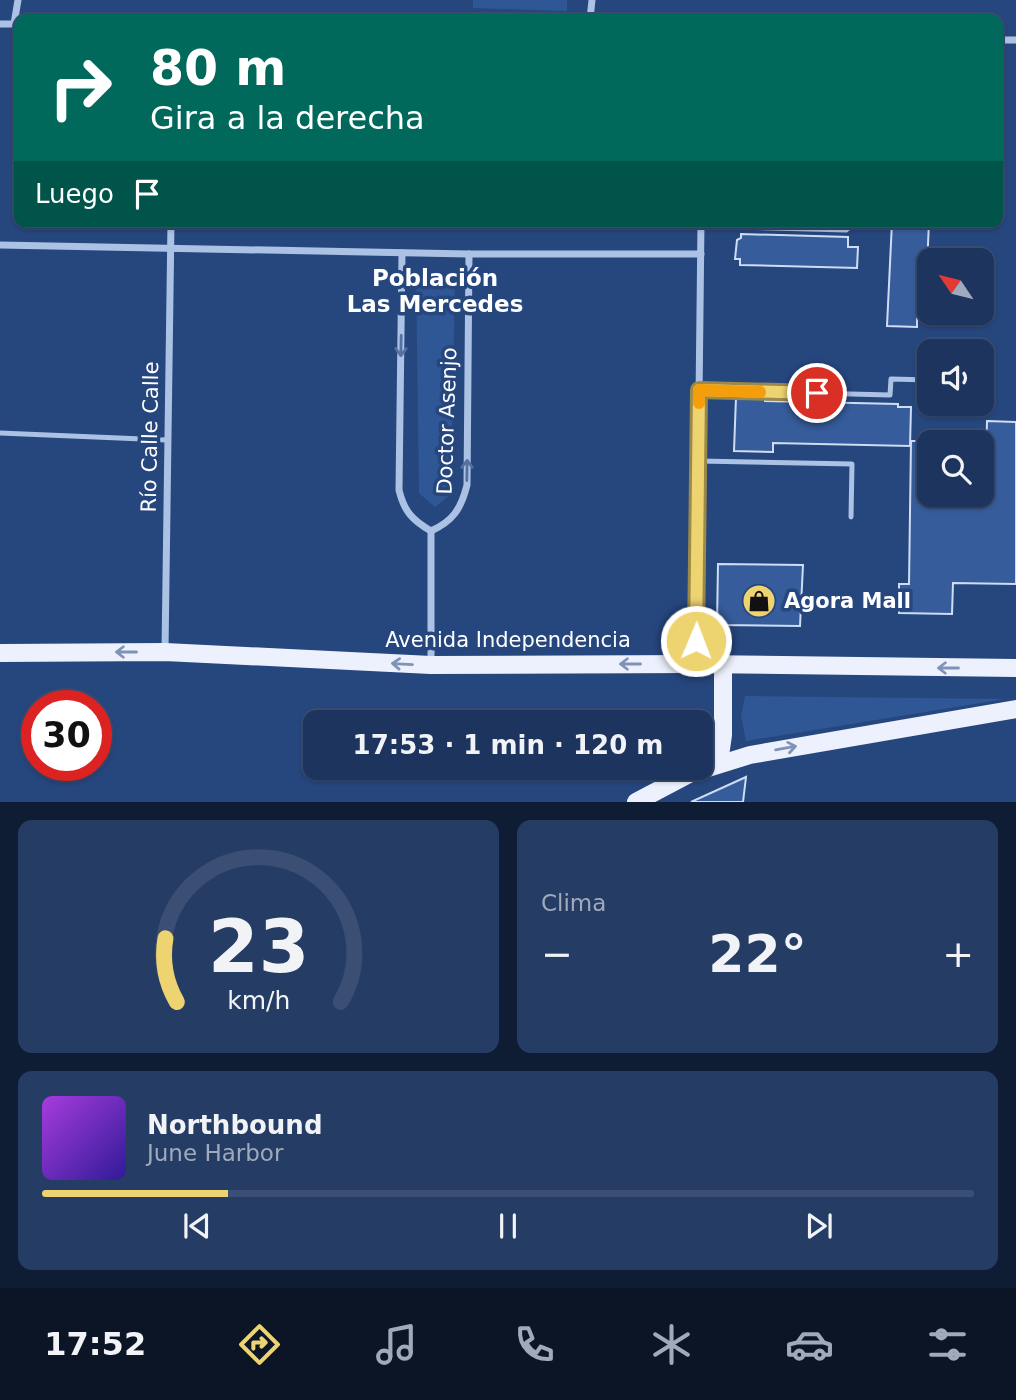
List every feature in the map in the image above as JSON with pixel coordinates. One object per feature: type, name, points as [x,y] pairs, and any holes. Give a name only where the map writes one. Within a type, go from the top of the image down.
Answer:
[{"type":"main road","name":"Avenida Independencia","points":[[0,653],[165,652],[431,665],[723,664],[1016,668]]},
{"type":"main road","points":[[719,763],[723,735],[723,664]]},
{"type":"main road","points":[[636,802],[679,779],[719,763],[781,748],[1016,709]]},
{"type":"street","name":"Río Calle Calle","points":[[165,652],[171,228]]},
{"type":"street","points":[[696,664],[701,228]]},
{"type":"street","points":[[0,246],[469,254],[701,254]]},
{"type":"street","name":"Doctor Asenjo","points":[[402,253],[400,490],[403,506],[413,521],[430,531],[447,524],[461,507],[467,485],[469,254]]},
{"type":"street","points":[[430,531],[431,665]]},
{"type":"lane","points":[[798,228],[848,228]]},
{"type":"lane","points":[[699,390],[890,395],[891,379],[917,380]]},
{"type":"lane","points":[[0,433],[166,440]]},
{"type":"lane","points":[[698,461],[852,464],[851,517]]},
{"type":"shaded area","points":[[473,0],[567,0],[567,11],[473,8]]},
{"type":"shaded area","points":[[416,272],[455,273],[451,494],[435,507],[419,493]]},
{"type":"shaded area","points":[[745,696],[1005,699],[746,741],[741,716]]},
{"type":"building","points":[[892,228],[929,228],[928,248],[917,248],[917,327],[887,326]]},
{"type":"building","points":[[741,234],[848,237],[848,247],[858,247],[857,268],[740,265],[740,259],[735,259],[737,240],[741,238]]},
{"type":"building","points":[[736,397],[765,398],[765,401],[898,404],[898,407],[911,407],[910,446],[773,443],[773,452],[734,451]]},
{"type":"building","points":[[987,421],[1016,422],[1016,584],[953,583],[952,614],[899,613],[899,584],[909,584],[911,441],[917,441],[917,507],[994,507],[994,430],[987,430]]},
{"type":"building","name":"Agora Mall","points":[[718,564],[803,565],[800,626],[717,625]]},
{"type":"building","points":[[746,777],[743,802],[691,802]]},
{"type":"slow traffic","points":[[699,403],[699,390],[760,392]]},
{"type":"place","name":"Agora Mall","points":[[759,601]]},
{"type":"district","name":"Población Las Mercedes","points":[[435,291]]},
{"type":"route","points":[[696,641],[699,390],[817,393]]}]
